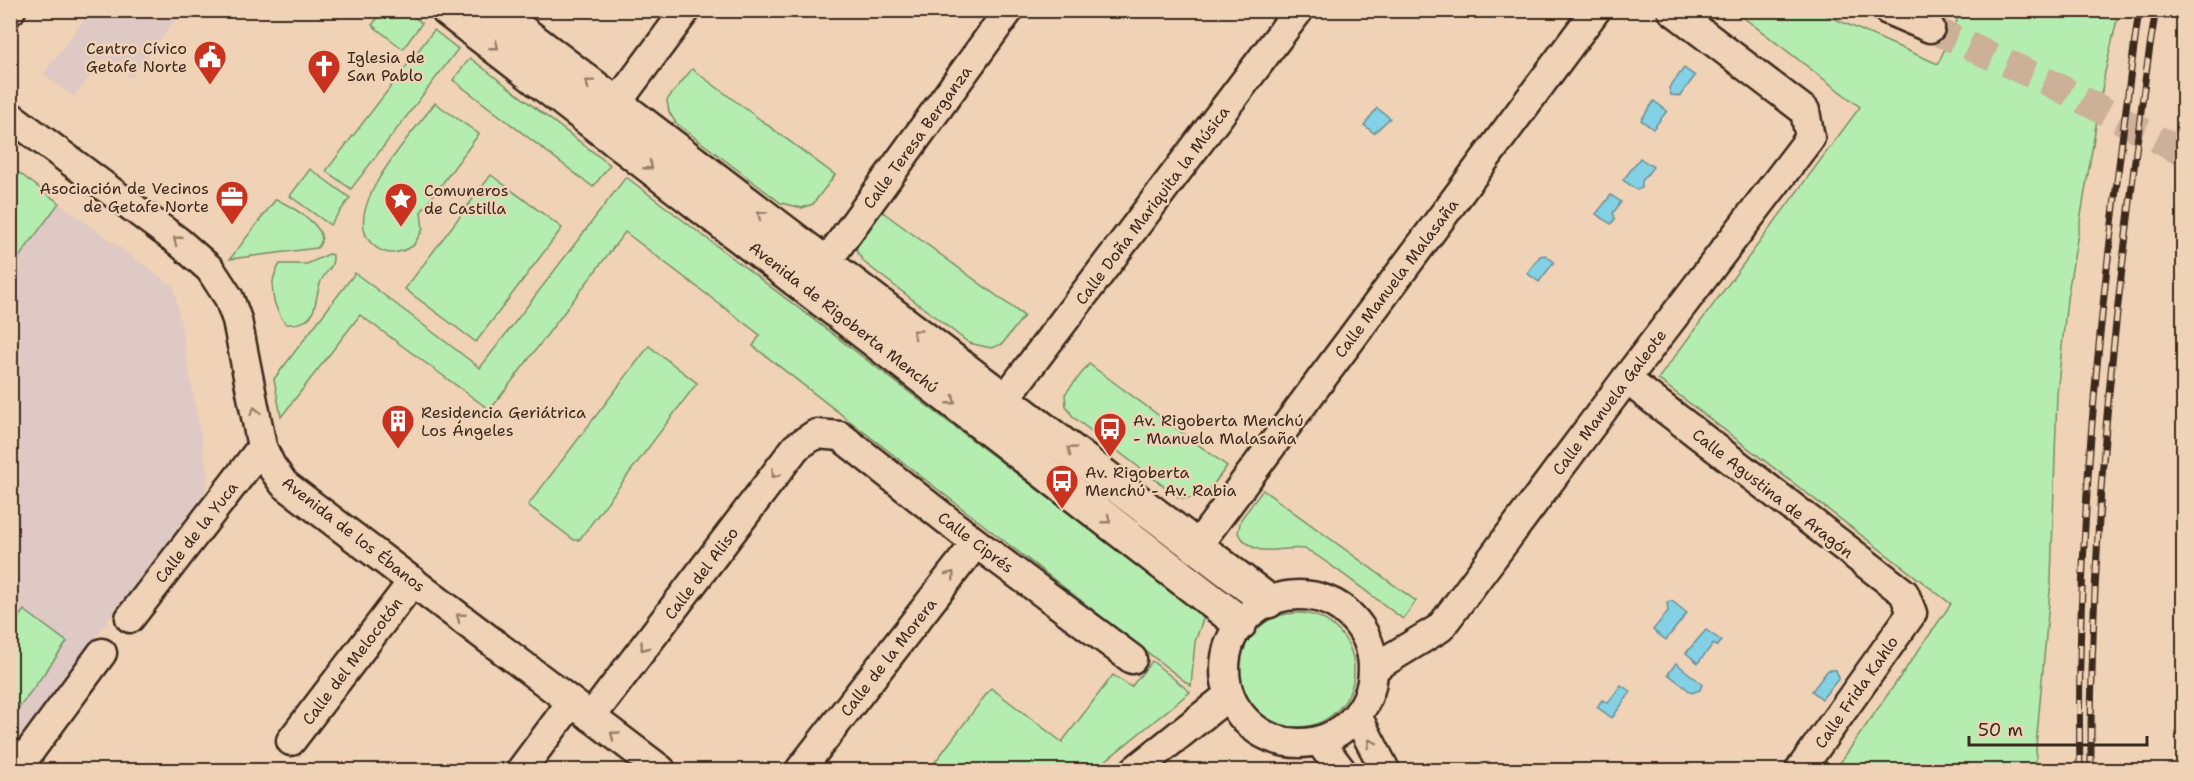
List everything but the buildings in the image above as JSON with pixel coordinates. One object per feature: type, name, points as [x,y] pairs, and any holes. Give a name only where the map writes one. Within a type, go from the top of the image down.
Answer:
[{"type":"street","name":"Avenida de Rigoberta Menchú","points":[[448,10],[1240,623]]},
{"type":"street","name":"Avenida de Rigoberta Menchú","points":[[493,10],[1268,601]]},
{"type":"street","points":[[616,104],[686,10]]},
{"type":"street","name":"Calle Teresa Berganza","points":[[825,264],[1009,10]]},
{"type":"street","name":"Calle Doña Mariquita la Música","points":[[1004,400],[1299,10]]},
{"type":"street","name":"Calle Manuela Malasaña","points":[[1197,546],[1596,10]]},
{"type":"street","name":"Calle Manuela Galeote","points":[[1374,668],[1440,628],[1810,138],[1805,111],[1672,10]]},
{"type":"street","points":[[1888,10],[1930,28]]},
{"type":"street","name":"Avenida de los Ébanos","points":[[10,116],[180,242],[210,269],[229,298],[237,320],[262,447],[284,484],[661,771]]},
{"type":"street","name":"Calle Agustina de Aragón","points":[[1626,379],[1904,593],[1912,613]]},
{"type":"street","name":"Calle Ciprés","points":[[816,434],[840,436],[976,543],[1132,659]]},
{"type":"street","name":"Calle del Aliso","points":[[521,771],[581,710],[796,447],[816,434]]},
{"type":"street","name":"Calle de la Yuca","points":[[130,618],[262,447]]},
{"type":"street","name":"Calle de la Morera","points":[[800,771],[976,543]]},
{"type":"street","name":"Calle del Melocotón","points":[[291,741],[413,581]]},
{"type":"street","points":[[1292,594],[1316,596],[1339,606],[1362,629],[1370,644],[1374,668],[1370,694],[1357,716],[1346,728],[1318,741],[1297,744],[1275,740],[1255,730],[1239,715],[1229,695],[1224,676],[1225,657],[1240,623],[1268,601],[1292,594]]},
{"type":"street","name":"Calle Frida Kahlo","points":[[1800,771],[1912,613]]},
{"type":"street","points":[[16,771],[102,653]]},
{"type":"street","points":[[1135,771],[1229,695]]},
{"type":"street","points":[[1357,716],[1385,771]]},
{"type":"street","points":[[1318,741],[1341,771]]},
{"type":"shaded area","points":[[91,11],[182,11],[131,78],[104,57],[74,97],[43,74]]},
{"type":"shaded area","points":[[59,203],[174,287],[208,476],[206,491],[11,749],[10,268]]},
{"type":"green space","points":[[383,11],[405,11],[422,23],[403,49],[372,25]]},
{"type":"green space","points":[[1735,11],[1817,11],[1938,64],[1959,16],[1947,11],[2119,11],[2105,72],[2067,299],[2057,394],[2051,580],[2036,746],[2036,770],[1835,770],[1951,604],[1658,379],[1860,107]]},
{"type":"green space","points":[[434,30],[458,49],[351,189],[326,171]]},
{"type":"green space","points":[[470,58],[610,165],[593,187],[453,80]]},
{"type":"green space","points":[[692,69],[835,175],[813,204],[802,208],[781,203],[676,123],[669,112],[667,100]]},
{"type":"green space","points":[[435,103],[479,134],[421,212],[423,229],[413,246],[392,253],[382,251],[372,244],[364,230],[365,212],[371,193],[397,152]]},
{"type":"green space","points":[[10,166],[59,203],[11,268],[10,268]]},
{"type":"green space","points":[[310,169],[350,198],[330,225],[290,196]]},
{"type":"green space","points":[[491,175],[562,228],[476,342],[405,289]]},
{"type":"green space","points":[[626,177],[1204,616],[1195,642],[1191,686],[753,346],[760,335],[625,232],[490,410],[360,315],[281,417],[274,379],[355,273],[480,368]]},
{"type":"green space","points":[[276,199],[309,219],[316,226],[321,234],[321,241],[317,248],[230,259]]},
{"type":"green space","points":[[880,210],[1024,316],[1002,344],[991,348],[969,343],[865,263],[857,252],[856,240]]},
{"type":"green space","points":[[329,254],[333,255],[332,263],[321,281],[310,317],[305,321],[286,324],[277,310],[272,287],[280,264],[307,264]]},
{"type":"green space","points":[[649,346],[697,383],[579,540],[574,540],[528,505]]},
{"type":"green space","points":[[1089,364],[1227,466],[1207,491],[1195,497],[1178,497],[1073,417],[1066,406],[1065,394]]},
{"type":"green space","points":[[1263,490],[1416,601],[1403,619],[1312,552],[1295,548],[1261,550],[1245,542],[1238,533],[1241,519]]},
{"type":"green space","points":[[24,610],[67,642],[11,719],[11,627]]},
{"type":"green space","points":[[1297,613],[1319,617],[1338,629],[1350,648],[1354,670],[1350,692],[1338,711],[1319,723],[1297,727],[1275,723],[1256,711],[1244,692],[1240,670],[1244,648],[1256,629],[1275,617]]},
{"type":"green space","points":[[1152,661],[1190,692],[1094,770],[929,770],[991,688],[1062,742],[1113,675],[1131,687]]},
{"type":"water","points":[[1684,68],[1695,76],[1680,96],[1671,95],[1669,88]]},
{"type":"water","points":[[1654,101],[1667,111],[1653,129],[1641,120]]},
{"type":"water","points":[[1377,108],[1390,118],[1374,133],[1364,125]]},
{"type":"water","points":[[1640,158],[1653,167],[1642,181],[1642,188],[1637,190],[1623,180]]},
{"type":"water","points":[[1611,195],[1621,202],[1613,213],[1615,219],[1611,224],[1596,214]]},
{"type":"water","points":[[1545,255],[1554,262],[1539,282],[1527,273],[1540,256]]},
{"type":"water","points":[[1672,601],[1687,613],[1666,640],[1653,630],[1668,611],[1667,602]]},
{"type":"water","points":[[1706,630],[1722,641],[1717,646],[1713,644],[1698,663],[1686,653]]},
{"type":"water","points":[[1676,663],[1702,684],[1700,690],[1692,693],[1668,674]]},
{"type":"water","points":[[1828,670],[1836,670],[1839,678],[1822,699],[1812,691]]},
{"type":"water","points":[[1621,685],[1631,692],[1612,718],[1597,707],[1602,700],[1608,703]]},
{"type":"tunnel","points":[[1930,28],[2052,84],[2184,153]]},
{"type":"railway","points":[[2080,770],[2082,580],[2095,389],[2115,199],[2139,10]]},
{"type":"railway","points":[[2091,770],[2093,634],[2100,498],[2119,294],[2147,64],[2156,10]]},
{"type":"place","name":"Centro Cívico Getafe Norte","points":[[210,86]]},
{"type":"place","name":"Iglesia de San Pablo","points":[[324,95]]},
{"type":"place","name":"Asociación de Vecinos de Getafe Norte","points":[[232,226]]},
{"type":"place","name":"Comuneros de Castilla","points":[[401,228]]},
{"type":"place","name":"Residencia Geriátrica Los Ángeles","points":[[398,450]]},
{"type":"place","name":"Av. Rigoberta Menchú - Manuela Malasaña","points":[[1110,458]]},
{"type":"place","name":"Av. Rigoberta Menchú - Av. Rabia","points":[[1062,510]]}]
